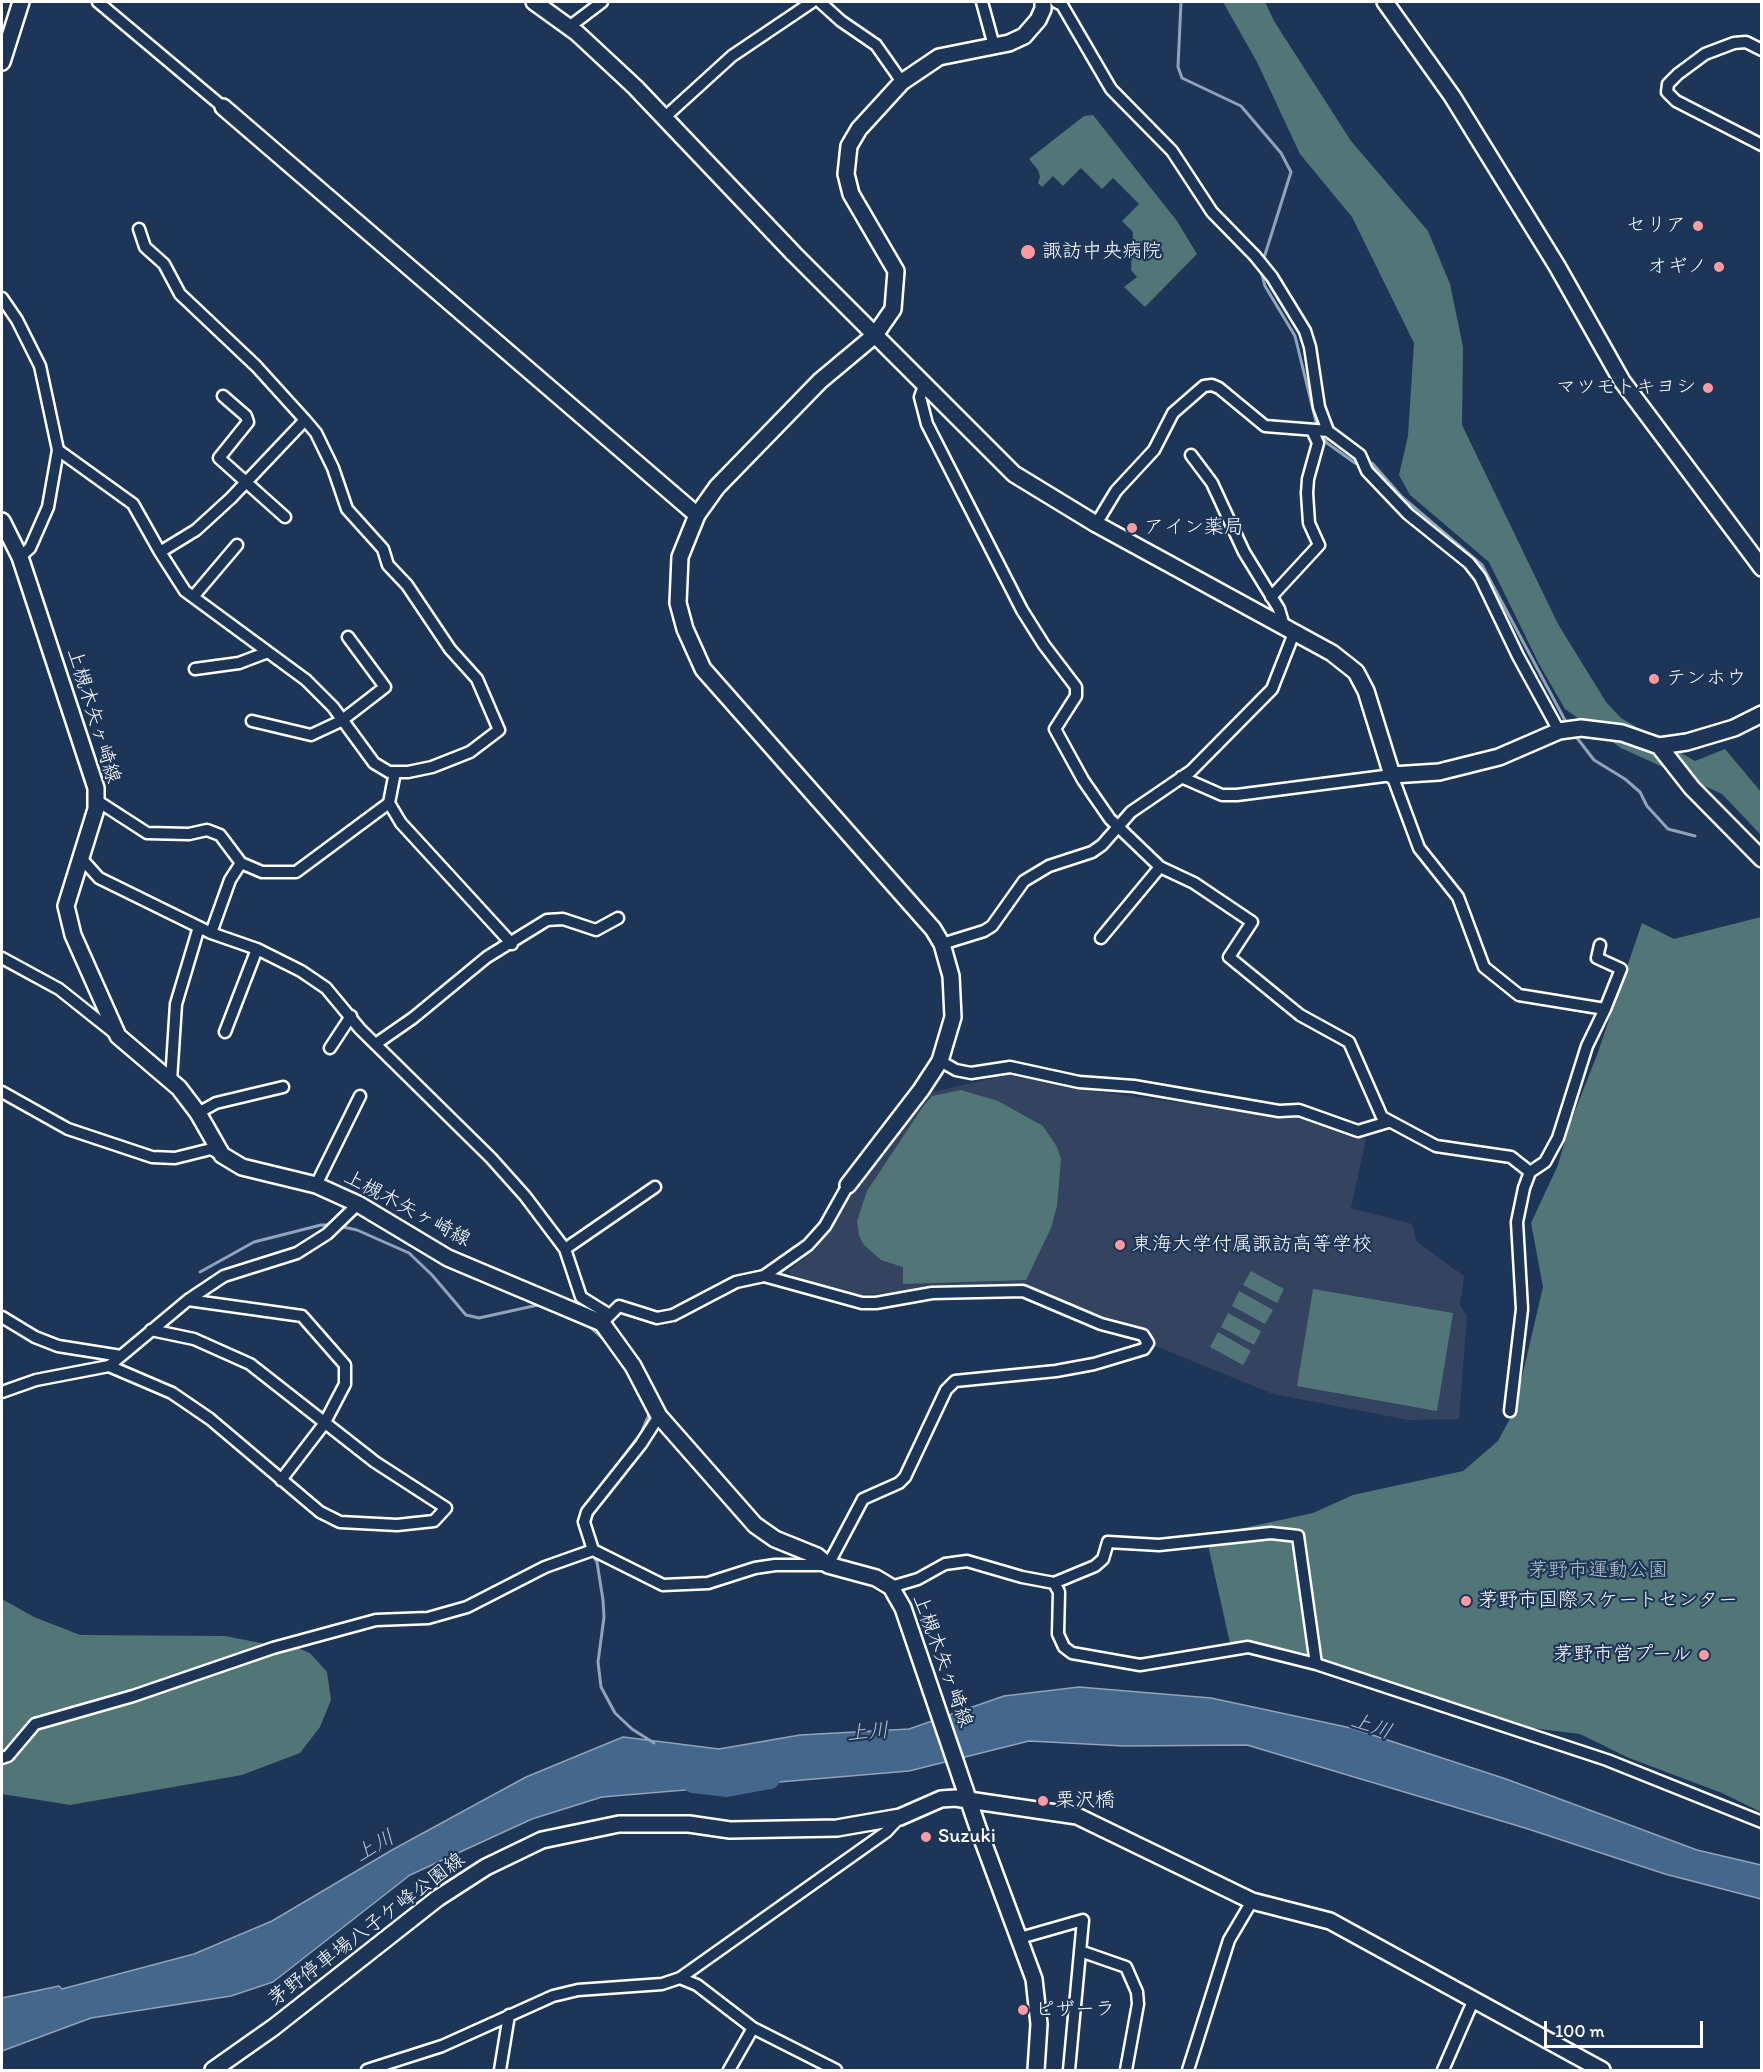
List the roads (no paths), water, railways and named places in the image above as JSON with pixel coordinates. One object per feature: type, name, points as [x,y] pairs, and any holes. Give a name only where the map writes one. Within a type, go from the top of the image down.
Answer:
[{"type":"street","points":[[2,62],[21,2]]},
{"type":"street","points":[[98,2],[697,515]]},
{"type":"street","points":[[534,2],[569,27],[665,117],[794,254],[1014,474],[1096,524],[1332,653],[1356,672],[1366,691],[1392,775],[1419,848],[1458,897],[1484,967],[1519,995],[1605,1009]]},
{"type":"street","points":[[569,27],[602,2]]},
{"type":"street","points":[[665,117],[732,56],[812,2]]},
{"type":"street","points":[[820,2],[841,21],[876,45],[902,82]]},
{"type":"street","points":[[982,2],[994,46]]},
{"type":"street","points":[[81,858],[99,878],[212,933],[258,949],[301,971],[326,988],[525,1196],[565,1249],[581,1297],[606,1319],[619,1306],[657,1317],[673,1316],[736,1282],[764,1276],[808,1245],[825,1226],[848,1185],[921,1090],[940,1061],[953,1017],[951,976],[942,944],[917,910],[703,669],[685,629],[678,603],[680,557],[697,515],[717,487],[820,381],[875,335],[893,309],[896,271],[851,194],[846,164],[849,146],[859,129],[902,82],[939,57],[1010,43],[1024,36],[1038,20],[1043,9],[1043,2]]},
{"type":"street","points":[[1056,2],[1062,5],[1111,89],[1172,151],[1212,212],[1257,258],[1305,331],[1310,347],[1319,407],[1327,431]]},
{"type":"street","points":[[1385,2],[1458,105],[1557,266],[1622,381],[1761,568]]},
{"type":"street","points":[[1761,50],[1746,42],[1734,43],[1705,54],[1668,84],[1667,92],[1676,100],[1761,145]]},
{"type":"street","points":[[58,450],[133,504],[185,591],[306,680],[333,707],[367,756],[389,772],[408,772],[432,767],[470,752],[499,730],[477,679],[450,649],[407,585],[388,565],[382,549],[347,509],[333,468],[316,432],[256,366],[180,294],[164,264],[145,247],[139,230]]},
{"type":"street","points":[[2,298],[17,320],[39,366],[58,450],[48,507],[30,548],[21,557]]},
{"type":"street","points":[[1096,524],[1116,491],[1154,450],[1173,413],[1204,386],[1212,385],[1220,388],[1265,426],[1327,431],[1360,456],[1367,470],[1408,514],[1469,563],[1480,577],[1518,656],[1559,731]]},
{"type":"street","points":[[924,386],[920,397],[927,424],[1022,610],[1044,645],[1076,687],[1076,696],[1055,729],[1083,780],[1110,819],[1160,867],[1194,883],[1252,922],[1229,957],[1300,1015],[1349,1042],[1382,1117],[1436,1146],[1511,1157],[1530,1172]]},
{"type":"street","points":[[223,396],[246,416],[248,422],[219,458],[285,516]]},
{"type":"street","points":[[160,552],[195,530],[247,482],[305,420]]},
{"type":"street","points":[[1271,597],[1318,545],[1309,523],[1307,493],[1308,479],[1318,443],[1313,430]]},
{"type":"street","points":[[942,944],[984,931],[992,926],[1024,881],[1049,866],[1092,852],[1102,845],[1131,812],[1181,777],[1246,719],[1272,689],[1289,630],[1279,609],[1244,552],[1212,483],[1191,455]]},
{"type":"street","name":"上槻木矢ヶ崎線","points":[[2,521],[21,557],[96,788],[96,800],[66,906],[73,935],[118,1036],[171,1081],[198,1113],[222,1155],[242,1167],[316,1185],[354,1209],[448,1258],[606,1319],[659,1416],[755,1525],[775,1539],[817,1556],[828,1565],[876,1578],[891,1587],[903,1608],[1034,1978],[1039,2024],[1036,2070]]},
{"type":"street","points":[[193,597],[237,546]]},
{"type":"street","points":[[252,721],[311,735],[341,721],[385,687],[348,637]]},
{"type":"street","points":[[195,669],[238,663],[268,652]]},
{"type":"street","points":[[1181,777],[1221,795],[1237,795],[1392,775],[1439,772],[1499,757],[1559,731],[1581,728],[1622,733],[1659,746],[1710,736],[1734,728],[1761,714]]},
{"type":"street","points":[[1659,746],[1692,788],[1761,859]]},
{"type":"street","points":[[395,772],[389,803],[401,823],[512,944]]},
{"type":"street","points":[[96,800],[147,833],[189,834],[207,830],[220,835],[241,862],[262,872],[296,872],[389,803]]},
{"type":"street","points":[[212,933],[230,880],[241,862]]},
{"type":"street","points":[[1101,938],[1160,867]]},
{"type":"street","points":[[377,1043],[412,1018],[487,957],[512,944],[547,920],[563,919],[596,930],[618,918]]},
{"type":"street","points":[[171,1081],[176,1004],[199,927]]},
{"type":"street","points":[[1510,1411],[1522,1309],[1517,1222],[1530,1172],[1545,1162],[1558,1138],[1587,1046],[1621,969],[1597,958],[1600,945]]},
{"type":"street","points":[[225,1032],[258,949]]},
{"type":"street","points":[[2,958],[59,989],[98,1017],[118,1036]]},
{"type":"street","points":[[330,1048],[351,1016]]},
{"type":"street","points":[[940,1061],[971,1073],[1010,1066],[1079,1082],[1134,1086],[1279,1111],[1299,1110],[1358,1131],[1388,1122]]},
{"type":"street","points":[[198,1113],[216,1103],[283,1087]]},
{"type":"street","points":[[2,1092],[68,1129],[152,1157],[175,1158],[211,1149],[222,1155]]},
{"type":"street","points":[[316,1185],[360,1096]]},
{"type":"street","points":[[565,1249],[654,1187]]},
{"type":"street","points":[[2,1392],[36,1380],[109,1366],[188,1300],[224,1276],[297,1252],[327,1234],[354,1209]]},
{"type":"street","points":[[2,1758],[8,1756],[35,1724],[134,1696],[273,1648],[376,1620],[428,1618],[467,1607],[545,1567],[590,1552],[663,1585],[708,1583],[755,1568],[775,1565],[828,1565],[863,1499],[905,1477],[946,1390],[955,1382],[1056,1371],[1094,1364],[1144,1349],[1148,1343],[1143,1335],[1101,1324],[1023,1292],[932,1293],[876,1303],[862,1303],[764,1276]]},
{"type":"street","points":[[188,1300],[302,1316],[345,1365],[345,1384],[324,1424],[281,1480]]},
{"type":"street","points":[[2,1317],[34,1337],[58,1346],[121,1356]]},
{"type":"street","points":[[109,1366],[172,1393],[210,1419],[320,1512],[340,1522],[398,1525],[434,1521],[446,1508],[375,1462],[250,1364],[194,1339],[151,1330]]},
{"type":"street","points":[[590,1552],[584,1522],[587,1512],[641,1444],[659,1416]]},
{"type":"street","points":[[891,1587],[918,1579],[945,1564],[967,1561],[1022,1577],[1054,1583],[1095,1566],[1103,1559],[1108,1542],[1159,1545],[1271,1533],[1298,1536],[1316,1664]]},
{"type":"street","points":[[1054,1583],[1059,1592],[1058,1634],[1064,1647],[1072,1653],[1140,1665],[1248,1647],[1316,1664],[1607,1760],[1761,1822]]},
{"type":"street","name":"茅野停車場八子ケ峰公園線","points":[[213,2070],[274,2027],[438,1898],[486,1867],[542,1840],[619,1824],[689,1824],[730,1830],[781,1831],[837,1828],[900,1817],[941,1799],[955,1798],[1077,1816],[1252,1901],[1330,1921],[1602,2070]]},
{"type":"street","points":[[367,2070],[442,2046],[553,1996],[578,1990],[662,1984],[680,1978],[886,1832],[900,1817]]},
{"type":"street","points":[[1188,2070],[1229,1940],[1252,1901]]},
{"type":"street","points":[[1020,1938],[1083,1920],[1069,2070]]},
{"type":"street","points":[[1080,1951],[1126,1967],[1137,1992],[1138,2004],[1126,2070]]},
{"type":"street","points":[[680,1978],[697,1984],[753,2028],[831,2069]]},
{"type":"street","points":[[1443,2070],[1474,1999]]},
{"type":"street","points":[[500,2070],[509,2015]]},
{"type":"street","points":[[729,2070],[753,2028]]},
{"type":"water","points":[[1079,1687],[1211,1698],[1351,1728],[1506,1779],[1697,1850],[1761,1865],[1761,1899],[1665,1874],[1525,1828],[1247,1745],[1124,1746],[1029,1741],[909,1771],[602,1797],[532,1819],[410,1875],[273,1982],[231,1996],[91,2018],[2,2051],[2,1998],[59,1986],[62,1989],[194,1954],[272,1921],[392,1850],[526,1777],[623,1737],[719,1749],[800,1735],[909,1729],[1004,1696]]},
{"type":"waterway","points":[[1181,2],[1178,67],[1182,78],[1241,106],[1281,153],[1291,172],[1263,261]]},
{"type":"waterway","points":[[1261,271],[1265,286],[1295,336],[1317,426]]},
{"type":"waterway","points":[[1322,434],[1327,443],[1355,463],[1361,463]]},
{"type":"waterway","points":[[1367,463],[1372,463],[1402,497],[1482,565],[1567,724]]},
{"type":"waterway","points":[[1574,734],[1594,760],[1625,779],[1640,792],[1647,806],[1668,829],[1695,836]]},
{"type":"waterway","points":[[200,1272],[254,1242],[321,1225],[332,1225]]},
{"type":"waterway","points":[[338,1226],[357,1230],[409,1253],[432,1275],[466,1315],[479,1318],[538,1305],[590,1327],[605,1340]]},
{"type":"waterway","points":[[611,1473],[641,1433],[650,1412]]},
{"type":"waterway","points":[[584,1510],[578,1521],[586,1546]]},
{"type":"waterway","points":[[592,1554],[597,1562],[603,1600],[604,1617],[598,1662],[601,1687],[615,1713],[632,1729],[654,1743]]},
{"type":"waterway","name":"上川","points":[[693,1783],[727,1787],[770,1779]]},
{"type":"waterway","name":"上川","points":[[721,1784],[727,1787]]},
{"type":"place","name":"セリア","points":[[1698,226]]},
{"type":"place","name":"諏訪中央病院","points":[[1028,252]]},
{"type":"place","name":"オギノ","points":[[1719,267]]},
{"type":"place","name":"マツモトキヨシ","points":[[1708,388]]},
{"type":"place","name":"アイン薬局","points":[[1132,528]]},
{"type":"place","name":"テンホウ","points":[[1654,679]]},
{"type":"place","name":"東海大学付属諏訪高等学校","points":[[1120,1245]]},
{"type":"place","name":"茅野市国際スケートセンター","points":[[1466,1601]]},
{"type":"place","name":"茅野市営プール","points":[[1704,1655]]},
{"type":"place","name":"栗沢橋","points":[[1043,1801]]},
{"type":"place","name":"Suzuki","points":[[926,1837]]},
{"type":"place","name":"ピザーラ","points":[[1023,2010]]},
{"type":"park label","name":"茅野市運動公園","points":[[1598,1571]]}]
